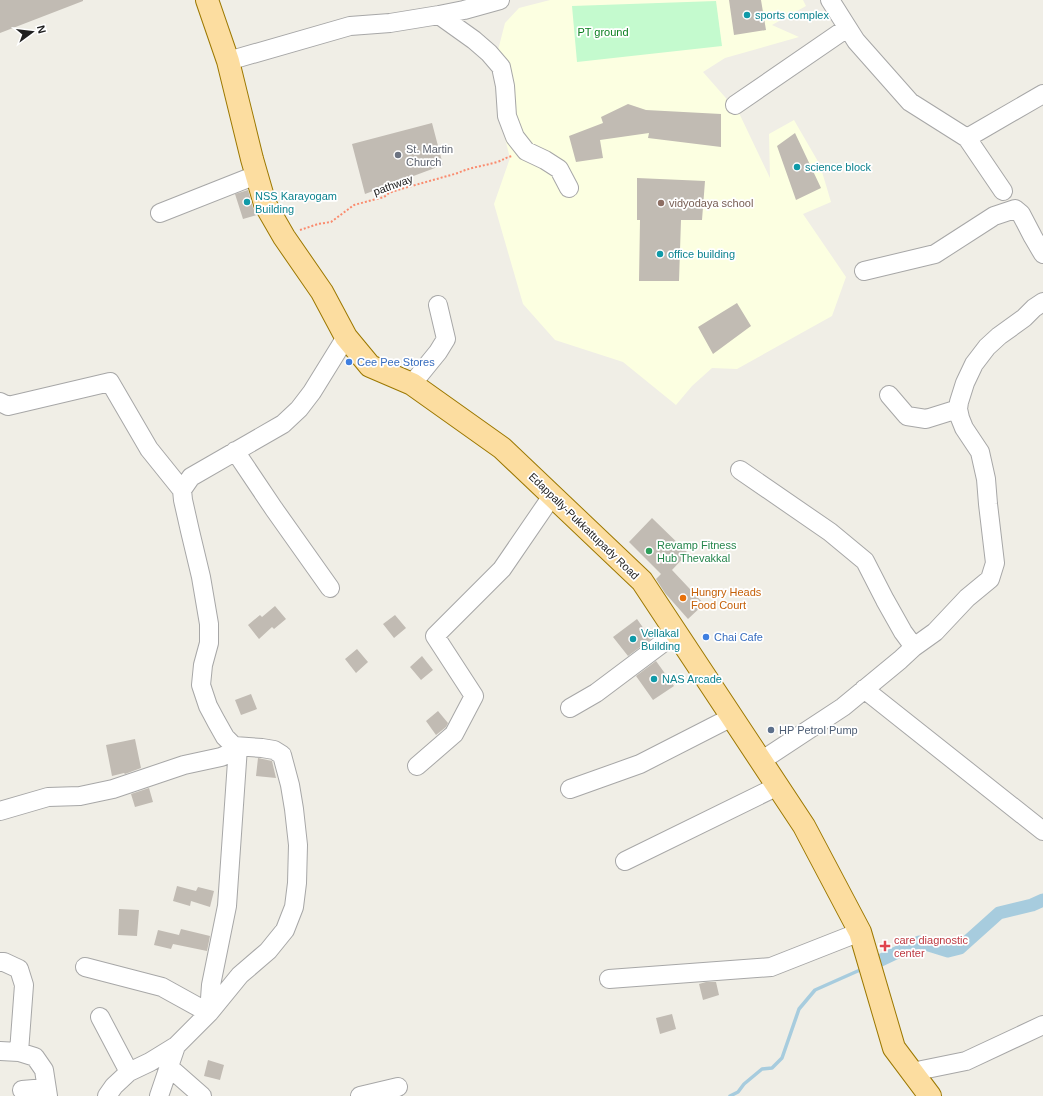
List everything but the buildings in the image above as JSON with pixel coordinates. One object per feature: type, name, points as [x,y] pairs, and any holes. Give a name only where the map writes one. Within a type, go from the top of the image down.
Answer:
[{"type":"main road","name":"Edappally-Pukkattupady Road","points":[[206,0],[228,61],[256,175],[265,204],[284,237],[322,292],[346,337],[370,366],[412,384],[502,448],[642,582],[804,826],[860,932],[894,1048],[930,1096]]},
{"type":"street","points":[[228,61],[350,26],[390,23],[440,15],[470,4],[500,0]]},
{"type":"street","points":[[830,0],[856,41],[910,102],[967,138],[1003,191]]},
{"type":"street","points":[[440,15],[474,40],[501,66],[505,86],[507,116],[515,137],[526,151],[559,169],[569,188]]},
{"type":"street","points":[[735,106],[847,28]]},
{"type":"street","points":[[967,138],[1043,94]]},
{"type":"street","points":[[160,213],[256,175]]},
{"type":"street","points":[[864,271],[935,254],[994,216],[1015,209],[1021,214],[1043,254]]},
{"type":"street","points":[[761,761],[843,707],[914,647],[935,632],[967,598],[990,579],[995,563],[986,479],[980,452],[964,428],[960,418],[958,409],[959,402],[965,383],[974,364],[987,347],[1043,302]]},
{"type":"street","points":[[412,384],[438,352],[446,339],[438,305]]},
{"type":"street","points":[[182,490],[191,477],[283,424],[299,410],[346,337]]},
{"type":"street","points":[[0,402],[8,406],[110,382],[149,449],[182,490],[203,584],[209,624],[209,643],[203,665],[201,685],[208,706],[225,736],[236,747],[274,750],[282,755],[290,785],[294,809],[298,845],[297,883],[294,907],[285,930],[268,951],[240,975],[209,1013],[176,1046],[150,1062],[129,1072],[114,1086],[107,1096]]},
{"type":"street","points":[[889,395],[907,416],[926,419],[958,409]]},
{"type":"street","points":[[235,451],[330,588]]},
{"type":"street","points":[[740,470],[830,532],[865,561],[899,626],[914,647]]},
{"type":"street","points":[[417,766],[454,734],[474,696],[435,636],[502,569],[552,496]]},
{"type":"street","points":[[570,708],[596,693],[676,633]]},
{"type":"street","points":[[864,689],[1043,831]]},
{"type":"street","points":[[570,788],[640,764],[732,718]]},
{"type":"street","points":[[0,811],[48,797],[80,796],[114,789],[184,765],[221,757],[228,754],[236,747]]},
{"type":"street","points":[[209,1013],[211,985],[227,906],[236,747]]},
{"type":"street","points":[[625,861],[778,786]]},
{"type":"street","points":[[609,979],[771,967],[860,932]]},
{"type":"street","points":[[0,962],[4,962],[19,969],[24,984],[20,1052]]},
{"type":"street","points":[[85,967],[162,986],[209,1013]]},
{"type":"street","points":[[100,1016],[129,1072]]},
{"type":"street","points":[[912,1072],[966,1061],[1043,1025]]},
{"type":"street","points":[[160,1096],[176,1046]]},
{"type":"street","points":[[0,1051],[20,1052],[35,1057],[44,1070],[47,1092],[22,1090]]},
{"type":"street","points":[[169,1066],[202,1096]]},
{"type":"street","points":[[360,1096],[398,1087]]},
{"type":"path","name":"pathway","points":[[284,237],[318,224],[331,222],[354,205],[384,197],[389,193],[458,173],[466,169],[484,166],[500,161],[512,155]]},
{"type":"shaded area","name":"vidyodaya school","points":[[550,0],[803,0],[806,6],[772,25],[799,37],[725,58],[703,72],[739,113],[770,178],[769,134],[794,120],[820,165],[831,202],[803,214],[846,277],[832,316],[737,369],[712,368],[692,386],[676,405],[623,362],[555,340],[523,304],[494,204],[510,158],[498,111],[498,50],[505,23],[519,8]]},
{"type":"green space","name":"PT ground","points":[[716,1],[722,46],[577,62],[572,6]]},
{"type":"waterway","points":[[879,961],[919,942],[948,951],[960,948],[999,913],[1032,905],[1043,900]]},
{"type":"waterway","points":[[730,1096],[738,1092],[744,1084],[762,1069],[772,1068],[782,1058],[799,1009],[815,990],[860,970]]},
{"type":"place","name":"sports complex","points":[[747,15]]},
{"type":"place","name":"St. Martin Church","points":[[398,155]]},
{"type":"place","name":"science block","points":[[797,167]]},
{"type":"place","name":"NSS Karayogam Building","points":[[247,202]]},
{"type":"place","name":"vidyodaya school","points":[[661,203]]},
{"type":"place","name":"office building","points":[[660,254]]},
{"type":"place","name":"Cee Pee Stores","points":[[349,362]]},
{"type":"place","name":"Revamp Fitness Hub Thevakkal","points":[[649,551]]},
{"type":"place","name":"Hungry Heads Food Court","points":[[683,598]]},
{"type":"place","name":"Chai Cafe","points":[[706,637]]},
{"type":"place","name":"Vellakal Building","points":[[633,639]]},
{"type":"place","name":"NAS Arcade","points":[[654,679]]},
{"type":"place","name":"HP Petrol Pump","points":[[771,730]]},
{"type":"place","name":"care diagnostic center","points":[[885,946]]}]
